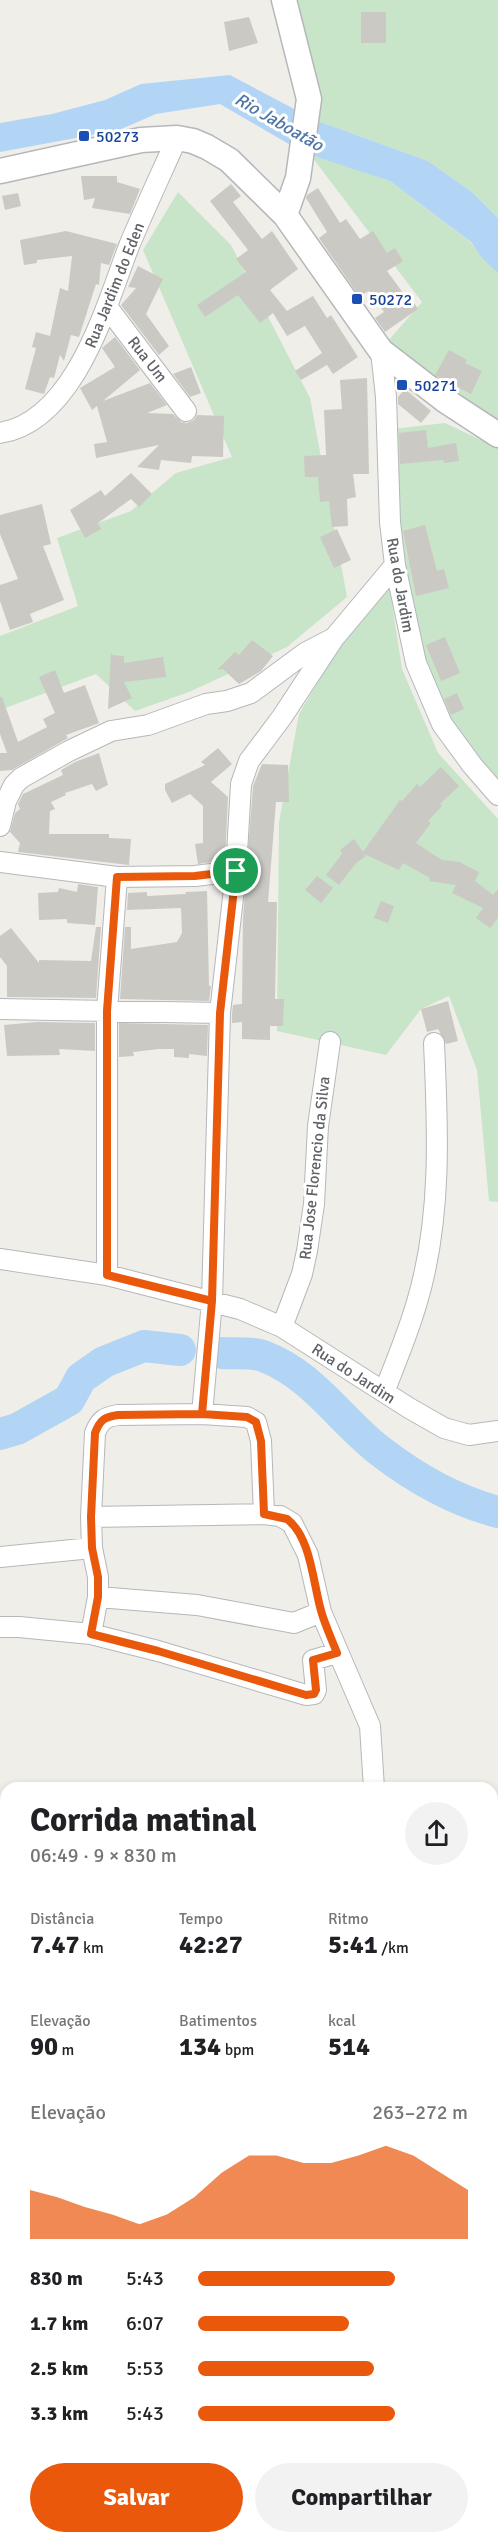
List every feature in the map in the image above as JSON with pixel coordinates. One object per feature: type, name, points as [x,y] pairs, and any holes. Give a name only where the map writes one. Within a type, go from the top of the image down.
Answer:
[{"type":"street","points":[[284,0],[309,99],[298,178],[285,215]]},
{"type":"street","points":[[0,171],[141,140],[171,138],[193,141],[229,160],[285,215],[381,351],[446,401],[498,435]]},
{"type":"street","name":"Rua Jardim do Eden","points":[[0,433],[24,425],[40,414],[81,365],[108,308],[171,138]]},
{"type":"street","name":"Rua Um","points":[[108,308],[186,411]]},
{"type":"street","name":"Rua do Jardim","points":[[381,351],[386,397],[390,522],[395,565],[416,663],[442,724],[472,765],[498,795]]},
{"type":"street","points":[[202,1414],[212,1301],[220,1013],[236,871],[237,817],[244,770],[334,638],[395,565]]},
{"type":"street","points":[[1,819],[14,785],[21,778],[69,751],[111,731],[148,725],[206,704],[227,701],[251,693],[305,653],[334,638]]},
{"type":"street","points":[[0,862],[117,877],[195,876],[236,871]]},
{"type":"street","points":[[107,1275],[107,1011],[117,877]]},
{"type":"street","points":[[0,1009],[220,1013]]},
{"type":"street","name":"Rua Jose Florencio da Silva","points":[[282,1327],[302,1275],[307,1251],[314,1204],[318,1126],[330,1042]]},
{"type":"street","points":[[384,1392],[418,1300],[431,1224],[438,1127],[434,1043]]},
{"type":"street","name":"Rua do Jardim","points":[[0,1259],[107,1275],[240,1309],[282,1327],[409,1408],[454,1432],[469,1435],[498,1431]]},
{"type":"street","points":[[91,1634],[98,1597],[91,1517],[95,1433],[100,1421],[108,1416],[118,1415],[202,1414],[247,1417],[256,1422],[261,1441],[264,1514]]},
{"type":"street","points":[[91,1517],[264,1514],[287,1519],[299,1535],[308,1555],[321,1612],[337,1653],[366,1712],[373,1745],[374,1782]]},
{"type":"street","points":[[0,1557],[92,1548]]},
{"type":"street","points":[[98,1597],[197,1605],[294,1623],[321,1612]]},
{"type":"street","points":[[0,1627],[91,1634],[158,1651],[306,1695],[314,1694],[316,1690],[313,1660],[337,1653]]},
{"type":"green space","points":[[291,0],[498,0],[498,218],[472,192],[428,161],[315,120]]},
{"type":"green space","points":[[309,153],[390,181],[468,240],[498,273],[498,426],[387,342],[422,302]]},
{"type":"green space","points":[[178,192],[231,245],[310,398],[347,597],[287,647],[189,692],[135,711],[96,674],[0,710],[0,636],[78,606],[57,538],[131,511],[176,473],[232,457],[143,250]]},
{"type":"green space","points":[[445,423],[498,448],[498,784],[451,726],[418,651],[395,521],[392,429]]},
{"type":"green space","points":[[389,584],[402,669],[438,753],[498,819],[498,1202],[489,1201],[477,1070],[449,996],[421,1009],[386,1055],[277,1031],[279,822],[299,714],[342,641]]},
{"type":"water","name":"Rio Jaboatão","points":[[230,75],[315,120],[428,161],[472,192],[498,218],[498,273],[483,259],[471,242],[390,181],[320,158],[287,143],[220,104],[156,114],[119,130],[0,152],[0,123],[52,114],[105,100],[141,84]]},
{"type":"building","points":[[361,12],[386,12],[386,43],[361,43]]},
{"type":"building","points":[[249,17],[258,43],[229,51],[224,22]]},
{"type":"building","points":[[81,176],[117,176],[117,182],[140,189],[130,214],[92,208],[95,198],[84,200]]},
{"type":"building","points":[[231,184],[241,196],[233,202],[262,239],[272,231],[298,269],[270,290],[287,311],[313,296],[327,318],[331,315],[358,357],[333,374],[327,365],[301,380],[295,371],[322,353],[305,326],[287,336],[273,313],[260,323],[238,295],[205,317],[197,305],[246,272],[236,259],[248,250],[210,201]]},
{"type":"building","points":[[318,188],[340,223],[346,219],[360,239],[373,231],[387,253],[395,248],[403,261],[387,271],[406,297],[409,295],[418,309],[385,332],[375,318],[384,312],[369,291],[359,296],[319,238],[327,232],[306,198]]},
{"type":"building","points":[[18,193],[21,206],[5,210],[2,196]]},
{"type":"building","points":[[66,231],[117,244],[109,265],[101,263],[99,285],[96,284],[79,337],[71,335],[64,361],[60,355],[54,378],[50,377],[44,394],[25,389],[36,348],[32,347],[36,332],[50,336],[60,288],[68,291],[72,256],[37,260],[37,263],[24,265],[20,240]]},
{"type":"building","points":[[138,266],[163,279],[146,314],[169,346],[159,355],[121,305],[136,288],[128,287]]},
{"type":"building","points":[[115,337],[140,370],[103,401],[150,383],[167,405],[147,413],[173,414],[181,422],[187,423],[194,420],[197,415],[224,416],[223,457],[192,456],[191,463],[161,460],[159,470],[137,467],[159,445],[96,458],[94,444],[107,442],[97,406],[92,410],[80,388],[115,367],[102,348]]},
{"type":"building","points":[[449,350],[467,360],[465,363],[482,371],[471,394],[435,375]]},
{"type":"building","points":[[191,367],[201,393],[190,397],[173,374]]},
{"type":"building","points":[[367,378],[369,474],[353,474],[356,497],[347,499],[348,526],[332,527],[329,501],[320,502],[318,477],[305,477],[304,456],[326,455],[324,410],[342,409],[340,380]]},
{"type":"building","points":[[405,389],[431,411],[421,423],[398,404],[398,397]]},
{"type":"building","points":[[426,430],[428,448],[456,443],[459,461],[444,463],[443,460],[400,464],[399,433]]},
{"type":"building","points":[[131,473],[152,494],[139,507],[131,499],[98,523],[101,529],[85,538],[70,510],[101,490],[105,496]]},
{"type":"building","points":[[42,504],[51,544],[43,546],[64,600],[30,614],[33,622],[10,630],[0,601],[0,585],[18,579],[0,534],[0,515]]},
{"type":"building","points":[[425,525],[437,571],[444,569],[449,588],[416,596],[403,531]]},
{"type":"building","points":[[337,529],[351,560],[334,568],[320,537]]},
{"type":"building","points":[[445,637],[460,673],[441,681],[426,645]]},
{"type":"building","points":[[252,640],[273,656],[261,671],[239,684],[223,669],[217,670],[235,652],[239,655]]},
{"type":"building","points":[[111,652],[112,655],[124,656],[124,663],[163,657],[166,677],[124,682],[132,698],[108,709]]},
{"type":"building","points":[[55,670],[64,693],[85,685],[99,723],[66,735],[68,738],[12,770],[0,771],[0,753],[7,753],[0,734],[0,697],[2,697],[18,742],[47,727],[43,719],[55,713],[39,677]]},
{"type":"building","points":[[457,693],[464,709],[451,715],[444,699]]},
{"type":"building","points":[[218,748],[232,764],[211,782],[228,797],[225,860],[198,864],[195,844],[203,843],[203,806],[190,794],[172,803],[165,790],[165,784],[205,765],[201,762]]},
{"type":"building","points":[[99,753],[108,785],[96,791],[92,784],[65,793],[66,795],[51,802],[55,809],[50,811],[49,834],[109,834],[109,838],[131,839],[129,865],[18,852],[20,843],[10,832],[15,813],[20,809],[18,804],[23,794],[63,775],[61,770],[75,762]]},
{"type":"building","points":[[262,764],[288,765],[289,802],[276,802],[268,902],[277,902],[275,999],[284,999],[283,1026],[270,1026],[270,1040],[242,1039],[242,1022],[232,1023],[233,1005],[242,1004],[243,918],[253,786]]},
{"type":"building","points":[[441,767],[459,786],[440,804],[442,806],[428,821],[431,823],[416,843],[442,860],[459,862],[479,872],[475,881],[493,895],[498,889],[498,918],[490,928],[476,918],[483,908],[452,893],[456,885],[429,881],[430,878],[403,863],[399,870],[364,854],[366,856],[356,863],[339,885],[326,875],[342,854],[340,850],[354,839],[363,852],[400,800],[402,801],[417,784],[420,787]]},
{"type":"building","points":[[317,876],[333,888],[321,903],[305,890]]},
{"type":"building","points":[[78,884],[98,887],[95,925],[67,923],[67,919],[39,920],[38,893],[58,892],[59,888],[77,892]]},
{"type":"building","points":[[207,891],[209,986],[211,986],[209,1001],[120,999],[125,927],[131,927],[131,949],[177,942],[182,933],[181,908],[127,910],[128,893],[147,892],[147,896]]},
{"type":"building","points":[[381,901],[394,906],[388,923],[374,918]]},
{"type":"building","points":[[96,927],[101,927],[96,998],[7,997],[7,966],[0,957],[0,936],[11,928],[39,963],[39,960],[91,961]]},
{"type":"building","points":[[448,1001],[458,1041],[446,1044],[438,1029],[427,1032],[421,1009]]},
{"type":"building","points":[[37,1022],[95,1023],[95,1051],[59,1049],[60,1055],[7,1056],[4,1025]]},
{"type":"building","points":[[119,1023],[208,1025],[207,1056],[189,1054],[189,1058],[174,1057],[174,1049],[159,1049],[133,1052],[134,1056],[119,1057]]},
{"type":"waterway","points":[[0,1434],[17,1429],[69,1400],[81,1378],[104,1362],[144,1346],[180,1350]]},
{"type":"waterway","points":[[222,1353],[259,1355],[280,1364],[311,1386],[365,1439],[393,1461],[451,1495],[498,1512]]},
{"type":"place","name":"50273","points":[[84,136]]},
{"type":"place","name":"50272","points":[[357,299]]},
{"type":"place","name":"50271","points":[[402,385]]},
{"type":"route","points":[[236,871],[195,876],[117,877],[107,1011],[107,1275],[212,1301],[202,1414],[247,1417],[256,1422],[261,1441],[264,1514],[287,1519],[292,1522],[299,1535],[308,1555],[321,1612],[337,1653],[313,1660],[316,1690],[314,1694],[306,1695],[158,1651],[91,1634],[98,1597],[91,1517],[95,1433],[100,1421],[108,1416],[118,1415],[202,1414],[206,1360],[212,1301],[220,1013],[236,871]]}]
